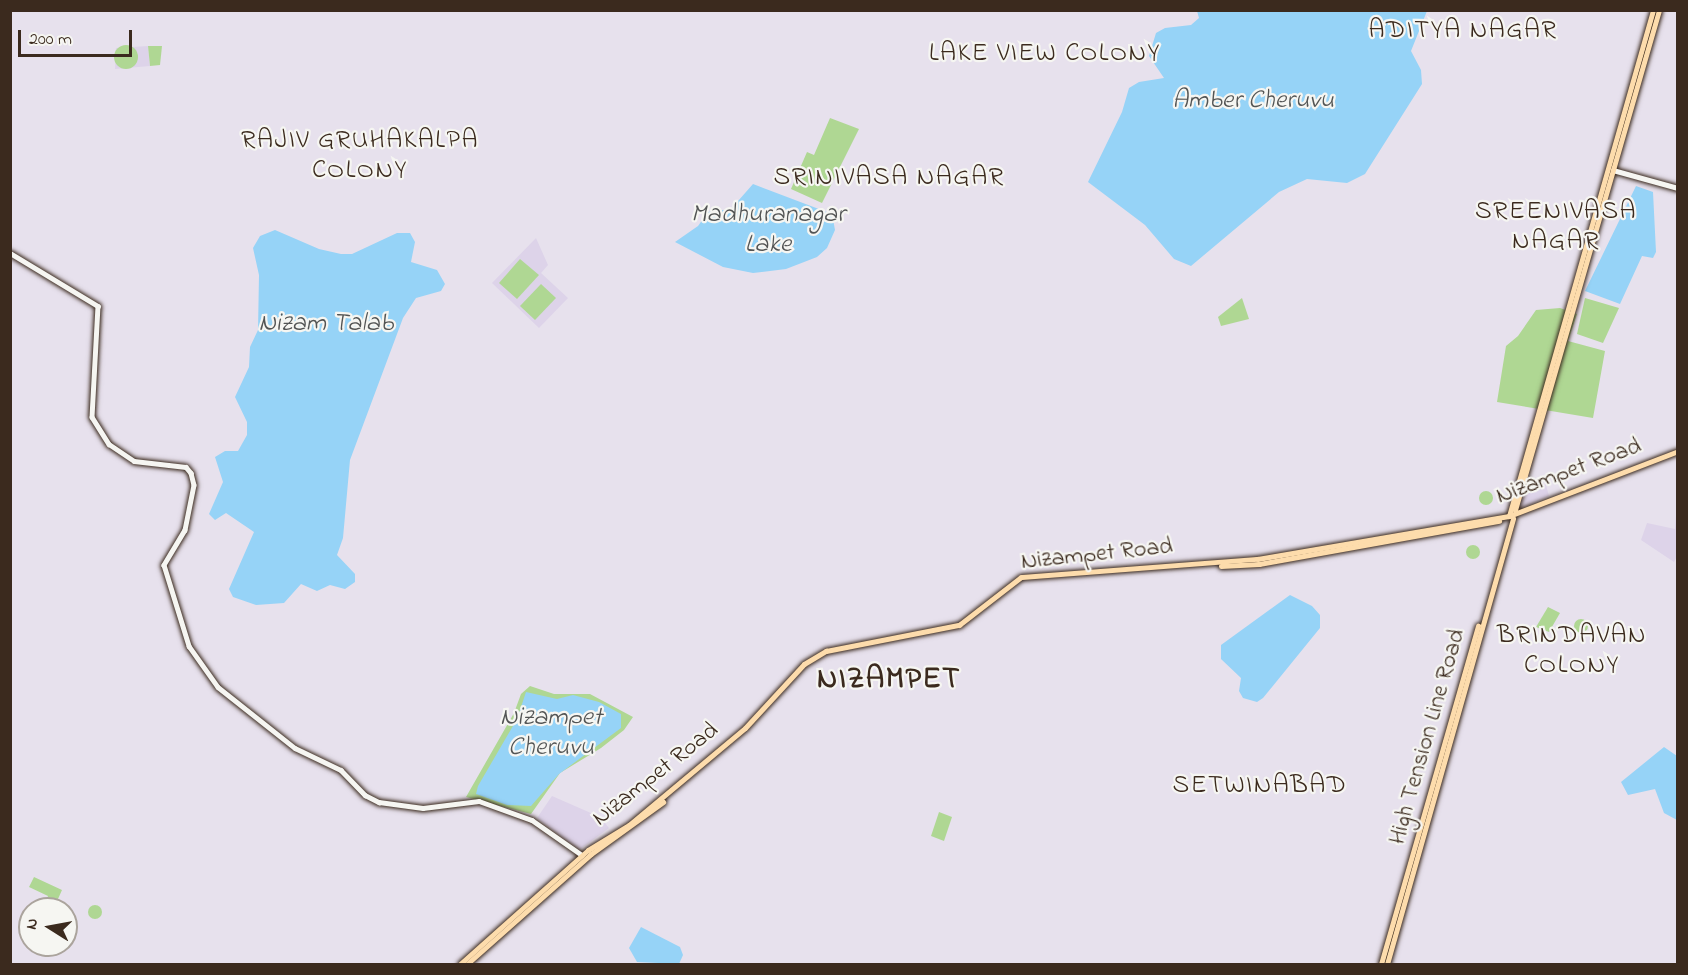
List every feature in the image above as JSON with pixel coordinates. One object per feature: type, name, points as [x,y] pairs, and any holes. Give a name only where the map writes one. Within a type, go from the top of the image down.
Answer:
[{"type":"main road","name":"High Tension Line Road","points":[[1382,964],[1511,519],[1653,10]]},
{"type":"main road","name":"High Tension Line Road","points":[[1523,474],[1659,10]]},
{"type":"main road","name":"Nizampet Road","points":[[460,964],[582,855],[652,813],[775,704],[811,663],[832,653],[964,626],[1021,578],[1259,564],[1511,519],[1677,453]]},
{"type":"main road","points":[[1387,964],[1511,519]]},
{"type":"main road","name":"Nizampet Road","points":[[467,964],[606,842]]},
{"type":"street","points":[[1613,170],[1677,188]]},
{"type":"street","points":[[10,253],[98,306],[92,417],[109,444],[135,461],[186,467],[192,473],[194,485],[184,530],[164,565],[189,646],[218,687],[295,748],[341,770],[353,785],[379,802],[423,808],[479,801],[532,820],[582,855]]},
{"type":"shaded area","points":[[148,46],[150,66],[115,69],[116,48]]},
{"type":"shaded area","points":[[536,238],[548,265],[541,273],[568,298],[539,328],[492,283]]},
{"type":"shaded area","points":[[1544,478],[1549,496],[1519,509],[1527,480]]},
{"type":"shaded area","points":[[1677,503],[1677,556],[1674,562],[1641,540],[1647,523],[1675,529]]},
{"type":"shaded area","points":[[552,796],[600,817],[609,828],[579,850],[537,818]]},
{"type":"green space","points":[[126,45],[134,49],[138,57],[134,65],[126,69],[118,65],[114,57],[118,49]]},
{"type":"green space","points":[[148,46],[162,46],[160,65],[150,66]]},
{"type":"green space","points":[[830,118],[859,129],[822,203],[791,189],[807,152],[814,155]]},
{"type":"green space","points":[[520,259],[539,275],[517,299],[499,283]]},
{"type":"green space","points":[[541,284],[556,298],[535,320],[520,306]]},
{"type":"green space","points":[[1242,298],[1249,319],[1221,326],[1218,317]]},
{"type":"green space","points":[[1585,298],[1619,308],[1603,343],[1577,334]]},
{"type":"green space","points":[[1560,308],[1577,314],[1568,341],[1605,351],[1593,418],[1497,402],[1506,346],[1518,336],[1536,310]]},
{"type":"green space","points":[[1486,491],[1491,493],[1493,498],[1491,503],[1486,505],[1481,503],[1479,498],[1481,493]]},
{"type":"green space","points":[[1470,545],[1476,545],[1480,552],[1476,559],[1470,559],[1466,555],[1466,549]]},
{"type":"green space","points":[[1548,607],[1560,613],[1549,632],[1536,627]]},
{"type":"green space","points":[[1581,619],[1586,621],[1588,626],[1586,631],[1581,633],[1576,631],[1574,626],[1576,621]]},
{"type":"green space","name":"Nizampet Cheruvu","points":[[530,686],[554,694],[590,694],[633,717],[624,730],[601,748],[560,773],[531,814],[466,797],[514,713],[521,694]]},
{"type":"green space","points":[[939,812],[952,817],[944,841],[931,836]]},
{"type":"green space","points":[[34,877],[62,890],[59,897],[48,897],[29,887]]},
{"type":"green space","points":[[92,905],[98,905],[102,912],[98,919],[92,919],[88,915],[88,909]]},
{"type":"water","name":"Amber Cheruvu","points":[[1197,11],[1427,11],[1411,51],[1421,70],[1422,84],[1365,174],[1347,183],[1307,179],[1279,192],[1191,266],[1174,259],[1145,225],[1088,182],[1122,112],[1129,88],[1139,82],[1164,78],[1149,56],[1156,33],[1165,28],[1191,25],[1199,18]]},
{"type":"water","name":"Madhuranagar Lake","points":[[753,184],[832,214],[835,230],[827,248],[817,257],[786,269],[753,273],[723,267],[675,242],[698,226],[708,212],[731,209]]},
{"type":"water","points":[[1636,186],[1653,192],[1656,252],[1653,258],[1642,256],[1620,304],[1585,291]]},
{"type":"water","name":"Nizam Talab","points":[[275,230],[319,249],[341,254],[352,254],[397,233],[410,233],[415,242],[411,262],[437,270],[445,284],[441,291],[416,298],[403,318],[350,460],[343,538],[337,555],[355,574],[355,582],[345,589],[330,585],[317,591],[301,584],[284,603],[256,605],[233,597],[229,589],[254,532],[226,513],[215,520],[209,514],[223,482],[215,457],[225,451],[238,451],[247,435],[247,422],[235,397],[249,367],[250,347],[258,330],[259,275],[253,248],[260,236]]},
{"type":"water","points":[[1290,595],[1312,606],[1320,615],[1320,628],[1263,698],[1257,702],[1243,698],[1239,691],[1241,678],[1221,659],[1221,645]]},
{"type":"water","name":"Nizampet Cheruvu","points":[[526,692],[557,699],[573,695],[599,702],[621,714],[621,728],[559,774],[531,806],[507,805],[476,794],[478,786],[517,719]]},
{"type":"water","points":[[1664,747],[1677,756],[1677,820],[1664,813],[1655,789],[1628,795],[1621,782]]},
{"type":"water","points":[[641,927],[680,947],[683,955],[679,964],[637,962],[629,948]]},
{"type":"district","name":"ADITYA NAGAR","points":[[1463,32]]},
{"type":"district","name":"LAKE VIEW COLONY","points":[[1045,55]]},
{"type":"district","name":"RAJIV GRUHAKALPA COLONY","points":[[360,157]]},
{"type":"district","name":"SRINIVASA NAGAR","points":[[889,179]]},
{"type":"district","name":"SREENIVASA NAGAR","points":[[1556,228]]},
{"type":"district","name":"BRINDAVAN COLONY","points":[[1572,652]]},
{"type":"district","name":"NIZAMPET","points":[[889,680]]},
{"type":"district","name":"SETWINABAD","points":[[1260,787]]}]
